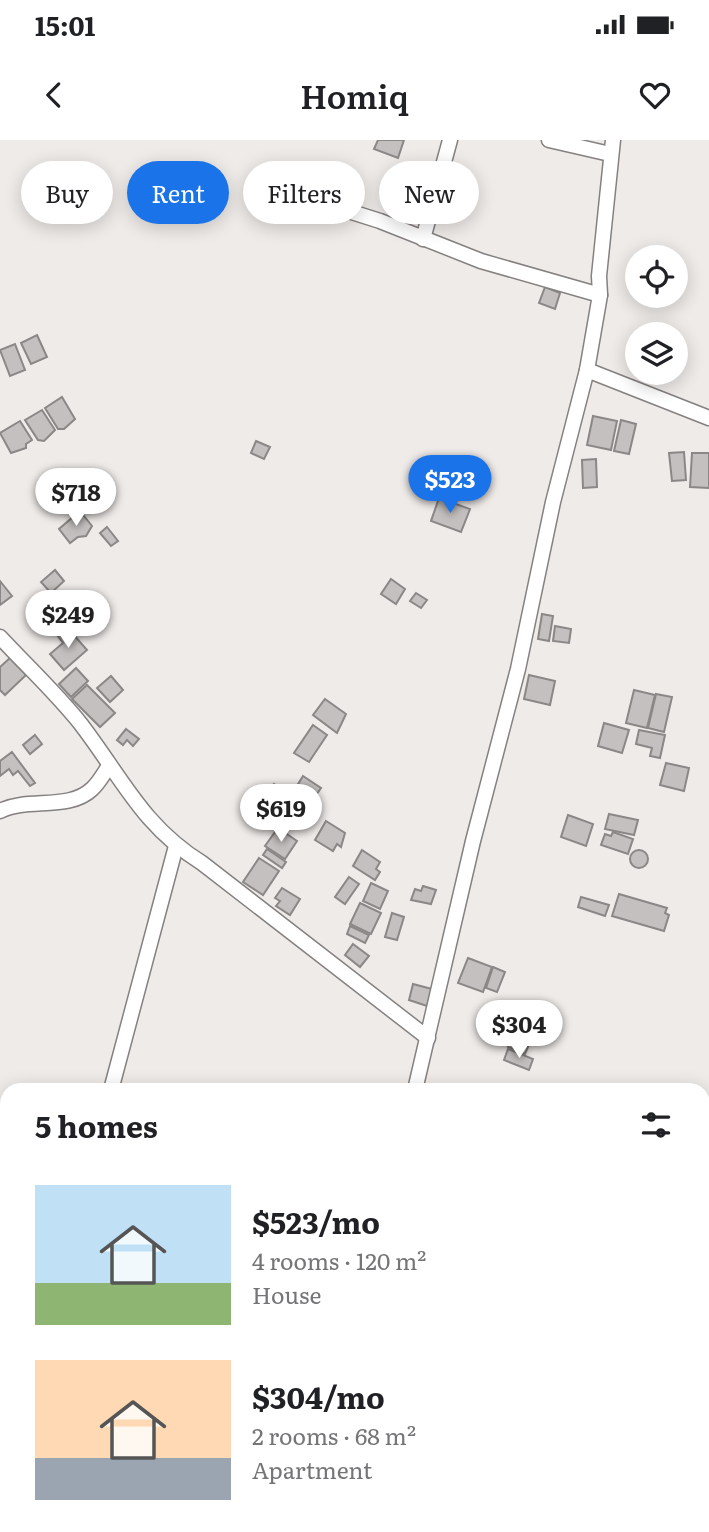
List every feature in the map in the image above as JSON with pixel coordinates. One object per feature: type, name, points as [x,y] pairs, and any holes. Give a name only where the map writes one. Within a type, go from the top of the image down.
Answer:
[{"type":"street","points":[[423,239],[450,140]]},
{"type":"street","points":[[417,1083],[451,933],[518,669],[553,502],[587,370],[600,295],[612,147],[549,140]]},
{"type":"street","points":[[365,216],[481,261],[600,295]]},
{"type":"street","points":[[587,370],[709,418]]},
{"type":"street","points":[[0,637],[77,720],[109,766],[120,776],[149,821],[176,846],[202,863],[428,1038]]},
{"type":"street","points":[[0,811],[12,805],[75,799],[92,789],[109,766]]},
{"type":"street","points":[[113,1083],[176,846]]},
{"type":"building","points":[[378,140],[404,140],[398,158],[374,149]]},
{"type":"building","points":[[545,287],[560,293],[555,309],[539,303]]},
{"type":"building","points":[[37,335],[47,357],[31,364],[21,343]]},
{"type":"building","points":[[15,344],[25,370],[10,376],[0,350]]},
{"type":"building","points":[[62,397],[75,419],[64,429],[58,429],[45,408]]},
{"type":"building","points":[[42,410],[55,430],[44,441],[38,440],[25,420]]},
{"type":"building","points":[[593,416],[617,421],[611,450],[587,445]]},
{"type":"building","points":[[621,420],[636,424],[629,454],[614,451]]},
{"type":"building","points":[[20,421],[32,440],[26,444],[26,448],[11,453],[0,433]]},
{"type":"building","points":[[256,441],[270,447],[264,459],[251,453]]},
{"type":"building","points":[[684,452],[686,480],[672,481],[669,453]]},
{"type":"building","points":[[692,453],[709,453],[709,488],[690,487]]},
{"type":"building","points":[[596,459],[597,487],[583,488],[582,460]]},
{"type":"building","points":[[439,498],[470,509],[461,532],[431,521]]},
{"type":"building","points":[[80,511],[92,526],[86,536],[78,537],[70,543],[59,529]]},
{"type":"building","points":[[107,527],[118,541],[111,546],[100,533]]},
{"type":"building","points":[[55,570],[64,581],[51,593],[41,582]]},
{"type":"building","points":[[391,579],[405,589],[396,604],[381,594]]},
{"type":"building","points":[[0,581],[12,596],[0,605]]},
{"type":"building","points":[[416,593],[427,600],[421,608],[410,601]]},
{"type":"building","points":[[542,614],[553,616],[549,641],[538,639]]},
{"type":"building","points":[[555,626],[571,629],[569,643],[553,641]]},
{"type":"building","points":[[65,629],[87,650],[64,670],[50,654],[63,643],[57,635]]},
{"type":"building","points":[[10,658],[26,675],[5,695],[0,690],[0,667]]},
{"type":"building","points":[[76,668],[88,681],[71,697],[59,684]]},
{"type":"building","points":[[529,675],[555,681],[550,705],[524,699]]},
{"type":"building","points":[[111,676],[123,690],[110,702],[97,688]]},
{"type":"building","points":[[87,685],[115,713],[100,727],[72,699]]},
{"type":"building","points":[[634,690],[655,695],[647,728],[626,723]]},
{"type":"building","points":[[656,694],[672,697],[664,732],[648,728]]},
{"type":"building","points":[[325,699],[346,714],[337,733],[313,715]]},
{"type":"building","points":[[604,723],[629,730],[622,753],[598,746]]},
{"type":"building","points":[[313,725],[327,735],[309,762],[294,753]]},
{"type":"building","points":[[126,729],[139,739],[133,746],[127,740],[123,745],[117,740]]},
{"type":"building","points":[[639,730],[665,735],[660,758],[650,756],[652,748],[636,744]]},
{"type":"building","points":[[35,735],[42,744],[30,754],[23,745]]},
{"type":"building","points":[[12,752],[35,783],[30,786],[18,771],[13,775],[9,769],[0,776],[0,761]]},
{"type":"building","points":[[666,763],[689,768],[684,791],[660,785]]},
{"type":"building","points":[[303,776],[321,788],[309,805],[292,794]]},
{"type":"building","points":[[274,784],[290,795],[281,809],[265,798]]},
{"type":"building","points":[[272,807],[286,815],[279,825],[266,817]]},
{"type":"building","points":[[609,814],[638,820],[634,835],[605,829]]},
{"type":"building","points":[[568,815],[593,824],[586,846],[561,837]]},
{"type":"building","points":[[326,821],[345,833],[341,847],[337,844],[333,851],[315,840]]},
{"type":"building","points":[[278,828],[297,841],[285,859],[265,846]]},
{"type":"building","points":[[613,832],[633,839],[628,854],[601,845],[605,834],[611,836]]},
{"type":"building","points":[[267,849],[286,862],[282,868],[263,855]]},
{"type":"building","points":[[362,850],[380,862],[376,869],[380,872],[375,880],[353,866]]},
{"type":"building","points":[[639,850],[645,853],[648,859],[645,865],[639,868],[633,865],[630,859],[633,853]]},
{"type":"building","points":[[259,858],[279,871],[263,895],[243,882]]},
{"type":"building","points":[[349,877],[359,884],[345,904],[335,897]]},
{"type":"building","points":[[371,883],[388,891],[380,909],[363,901]]},
{"type":"building","points":[[423,886],[436,890],[431,904],[411,900],[415,889],[421,891]]},
{"type":"building","points":[[282,888],[300,899],[290,915],[276,906],[280,901],[275,898]]},
{"type":"building","points":[[619,894],[667,908],[665,913],[669,915],[664,931],[612,916]]},
{"type":"building","points":[[581,897],[609,905],[605,916],[578,907]]},
{"type":"building","points":[[360,903],[381,913],[371,934],[350,924]]},
{"type":"building","points":[[392,913],[404,917],[397,940],[385,937]]},
{"type":"building","points":[[350,926],[369,935],[365,943],[347,934]]},
{"type":"building","points":[[353,944],[369,956],[360,967],[345,955]]},
{"type":"building","points":[[468,958],[492,967],[483,992],[458,983]]},
{"type":"building","points":[[493,967],[505,972],[497,992],[486,988]]},
{"type":"building","points":[[413,984],[432,989],[427,1006],[409,1000]]},
{"type":"building","points":[[518,1023],[535,1030],[525,1054],[508,1047]]},
{"type":"building","points":[[508,1049],[533,1059],[529,1070],[504,1060]]}]
